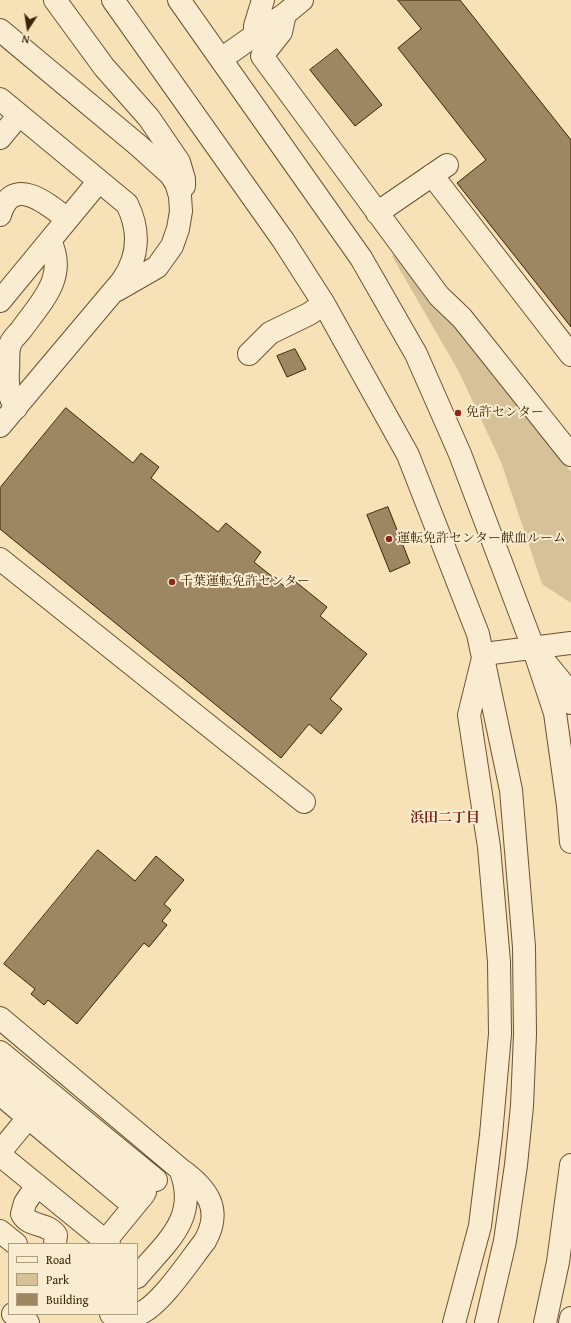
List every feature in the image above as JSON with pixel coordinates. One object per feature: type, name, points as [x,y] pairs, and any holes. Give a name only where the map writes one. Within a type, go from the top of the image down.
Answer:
[{"type":"street","points":[[56,0],[104,67],[149,118],[179,162],[184,179],[185,195],[178,229],[172,246],[156,268],[112,293]]},
{"type":"street","points":[[113,0],[283,240],[324,304],[408,455],[478,634],[484,654],[511,790],[524,947],[525,1034],[522,1106],[516,1165],[505,1241],[486,1323]]},
{"type":"street","points":[[179,0],[361,258],[416,354],[460,454],[533,647],[555,713],[568,806],[571,842]]},
{"type":"street","points":[[255,34],[255,26],[263,0]]},
{"type":"street","points":[[221,59],[285,14],[302,0]]},
{"type":"street","points":[[285,14],[280,32],[262,56],[439,296],[462,318],[571,456]]},
{"type":"street","points":[[0,30],[170,174],[180,196],[181,211]]},
{"type":"street","points":[[0,99],[127,204],[136,230],[137,241],[128,274],[5,419]]},
{"type":"street","points":[[0,138],[19,115]]},
{"type":"street","points":[[378,212],[439,170],[571,355]]},
{"type":"street","points":[[0,301],[99,181]]},
{"type":"street","points":[[0,215],[3,204],[10,196],[21,194],[30,195],[42,200],[67,219]]},
{"type":"street","points":[[5,419],[9,398],[7,381],[10,345],[46,295],[54,280],[57,267],[56,253],[50,241]]},
{"type":"street","points":[[249,354],[270,333],[309,314],[324,304]]},
{"type":"street","points":[[0,559],[304,802]]},
{"type":"street","points":[[484,654],[571,643]]},
{"type":"street","points":[[533,647],[568,690],[571,702]]},
{"type":"street","points":[[454,1323],[480,1226],[491,1135],[500,1034],[499,962],[489,847],[469,715],[484,654]]},
{"type":"street","points":[[0,1018],[194,1179],[209,1196],[212,1204],[213,1215],[210,1232],[205,1241],[156,1302],[143,1313],[138,1314]]},
{"type":"street","points":[[0,1052],[39,1105],[145,1193]]},
{"type":"street","points":[[0,1072],[145,1193]]},
{"type":"street","points":[[65,1073],[0,1154],[37,1186],[106,1243],[145,1193],[176,1165]]},
{"type":"street","points":[[0,1094],[39,1105]]},
{"type":"street","points":[[139,1272],[182,1222],[186,1209],[185,1180],[176,1165]]},
{"type":"street","points":[[545,1323],[558,1262],[571,1165]]},
{"type":"street","points":[[37,1186],[25,1203],[22,1214],[28,1222],[53,1230],[56,1235],[55,1243]]},
{"type":"street","points":[[0,1231],[15,1243]]},
{"type":"street","points":[[15,1315],[28,1323]]},
{"type":"street","points":[[570,1323],[571,1318]]},
{"type":"green space","points":[[398,250],[571,472],[571,603],[542,584],[501,462],[459,372],[392,256]]},
{"type":"building","points":[[398,0],[460,0],[571,140],[571,327],[457,183],[486,160],[398,48],[421,29]]},
{"type":"building","points":[[337,49],[382,105],[355,126],[310,70]]},
{"type":"building","points":[[295,349],[306,369],[287,377],[277,356]]},
{"type":"building","name":"千葉運転免許センター","points":[[66,408],[133,463],[141,453],[159,467],[151,478],[218,532],[226,523],[261,552],[254,562],[284,586],[291,578],[327,607],[320,616],[367,654],[330,699],[342,709],[321,734],[309,724],[281,758],[0,529],[0,488]]},
{"type":"building","name":"運転免許センター献血ルーム","points":[[388,507],[410,563],[390,572],[367,515]]},
{"type":"building","points":[[98,850],[135,881],[156,856],[184,880],[164,904],[171,910],[162,921],[167,925],[149,947],[144,943],[77,1024],[48,1000],[44,1005],[31,994],[35,989],[4,964]]},
{"type":"place","name":"免許センター","points":[[458,413]]},
{"type":"place","name":"運転免許センター献血ルーム","points":[[389,539]]},
{"type":"place","name":"千葉運転免許センター","points":[[172,582]]},
{"type":"district","name":"浜田二丁目","points":[[445,818]]}]
